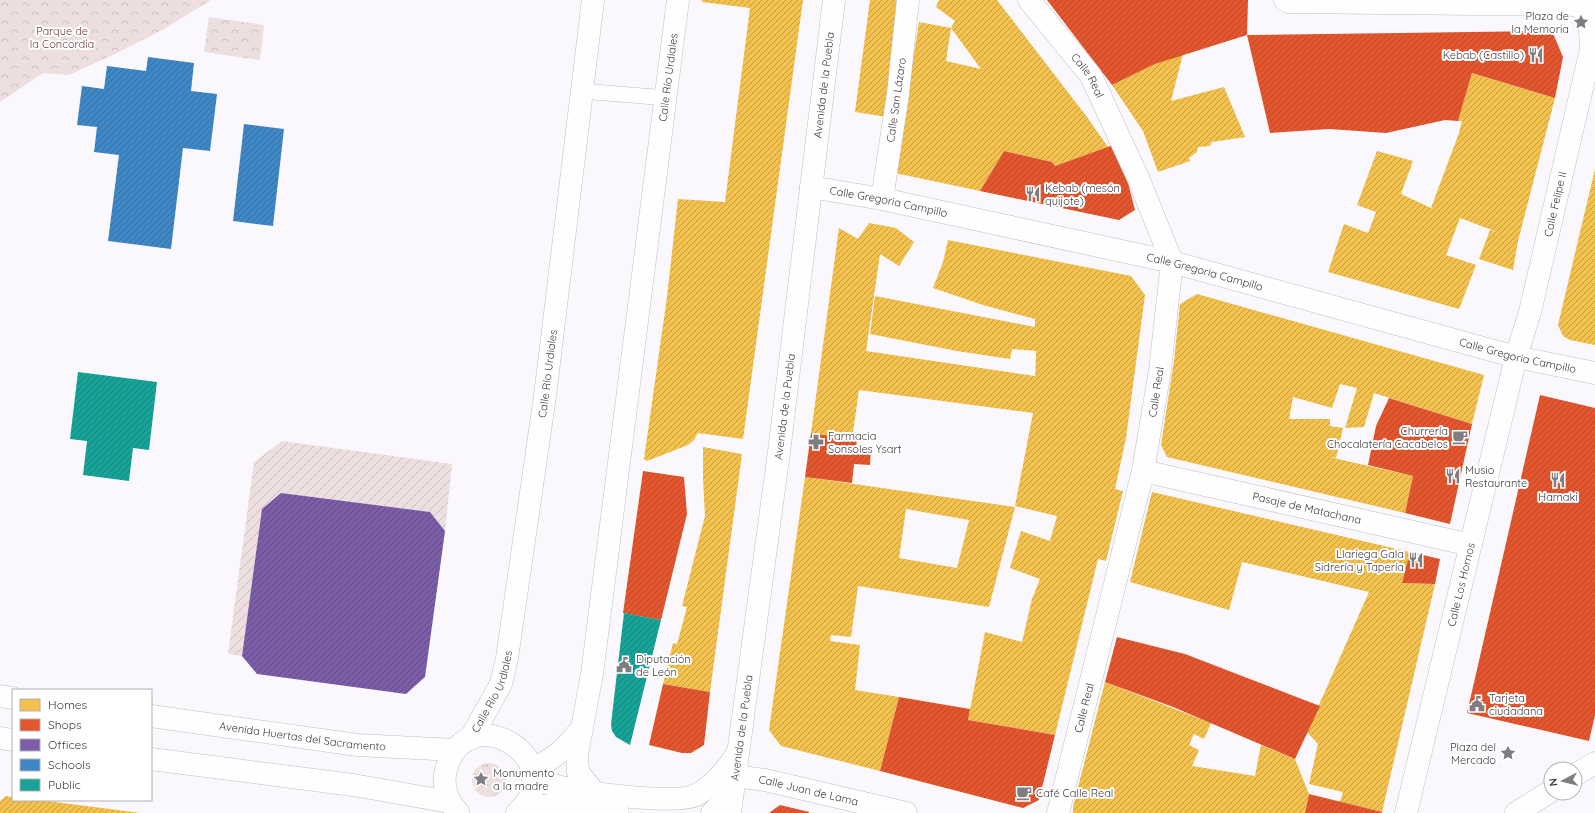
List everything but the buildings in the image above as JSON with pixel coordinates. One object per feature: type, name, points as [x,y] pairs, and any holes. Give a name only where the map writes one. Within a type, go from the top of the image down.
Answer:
[{"type":"street","name":"Calle Río Urdiales","points":[[455,807],[445,789],[445,775],[448,762],[463,745],[501,684],[507,658],[545,396],[593,0]]},
{"type":"street","name":"Calle Río Urdiales","points":[[593,792],[578,772],[577,755],[592,674],[667,98],[678,0]]},
{"type":"street","name":"Avenida de la Puebla","points":[[732,794],[779,452],[834,0]]},
{"type":"street","name":"Calle San Lázaro","points":[[882,199],[898,94],[908,0]]},
{"type":"street","name":"Calle Real","points":[[1029,0],[1090,76],[1138,180],[1172,262],[1160,370],[1143,471],[1058,813]]},
{"type":"street","points":[[1285,0],[1288,2],[1588,8]]},
{"type":"street","name":"Calle Felipe II","points":[[1516,357],[1530,312],[1593,47],[1588,8]]},
{"type":"street","name":"Calle Gregoria Campillo","points":[[811,187],[882,199],[1172,262],[1516,357],[1595,373]]},
{"type":"street","name":"Calle Los Hornos","points":[[1406,813],[1516,357]]},
{"type":"street","name":"Pasaje de Matachana","points":[[1143,471],[1471,545]]},
{"type":"street","points":[[0,696],[12,698]]},
{"type":"street","name":"Avenida Huertas del Sacramento","points":[[152,716],[357,745],[463,745],[487,736],[499,737],[511,741],[528,758],[532,775]]},
{"type":"street","name":"Calle Río Urdiales","points":[[532,775],[566,748],[583,726]]},
{"type":"street","points":[[0,738],[12,740]]},
{"type":"street","points":[[520,810],[532,791],[532,775],[565,788],[593,792],[654,799],[677,798],[695,795],[711,783],[730,764],[738,750]]},
{"type":"street","points":[[152,759],[353,785],[455,807]]},
{"type":"street","points":[[1583,770],[1595,763]]},
{"type":"street","name":"Calle Juan de Lama","points":[[732,794],[765,780],[906,813]]},
{"type":"street","points":[[712,813],[732,794]]},
{"type":"street","points":[[1516,813],[1543,795]]},
{"type":"street","points":[[520,810],[538,805],[563,806],[618,813]]},
{"type":"lane","points":[[582,91],[667,98]]},
{"type":"green space","name":"Parque de la Concordia","points":[[0,0],[211,0],[164,29],[69,75],[43,73],[0,102]]},
{"type":"green space","points":[[209,17],[264,25],[260,60],[204,52]]},
{"type":"green space","points":[[282,441],[452,464],[445,531],[430,512],[281,493],[262,509],[242,656],[228,654],[254,462]]},
{"type":"green space","points":[[486,763],[492,763],[496,764],[503,770],[506,780],[505,787],[499,794],[492,797],[486,797],[482,796],[475,790],[472,783],[472,777],[473,773],[479,766]]},
{"type":"place","name":"Plaza de la Memoria","points":[[1581,22]]},
{"type":"place","name":"Kebab (Castillo)","points":[[1536,55]]},
{"type":"place","name":"Kebab (mesón quijote)","points":[[1033,194]]},
{"type":"place","name":"Churrería Chocalatería Cacabelos","points":[[1460,437]]},
{"type":"place","name":"Farmacia Sonsoles Ysart","points":[[816,442]]},
{"type":"place","name":"Musio Restaurante","points":[[1453,476]]},
{"type":"place","name":"Hamaki","points":[[1558,480]]},
{"type":"place","name":"Llariega Gala Sidrería y Tapería","points":[[1416,560]]},
{"type":"place","name":"Diputación de León","points":[[624,665]]},
{"type":"place","name":"Tarjeta ciudadana","points":[[1477,704]]},
{"type":"place","name":"Plaza del Mercado","points":[[1508,753]]},
{"type":"place","name":"Monumento a la madre","points":[[481,779]]},
{"type":"place","name":"Café Calle Real","points":[[1024,793]]}]
